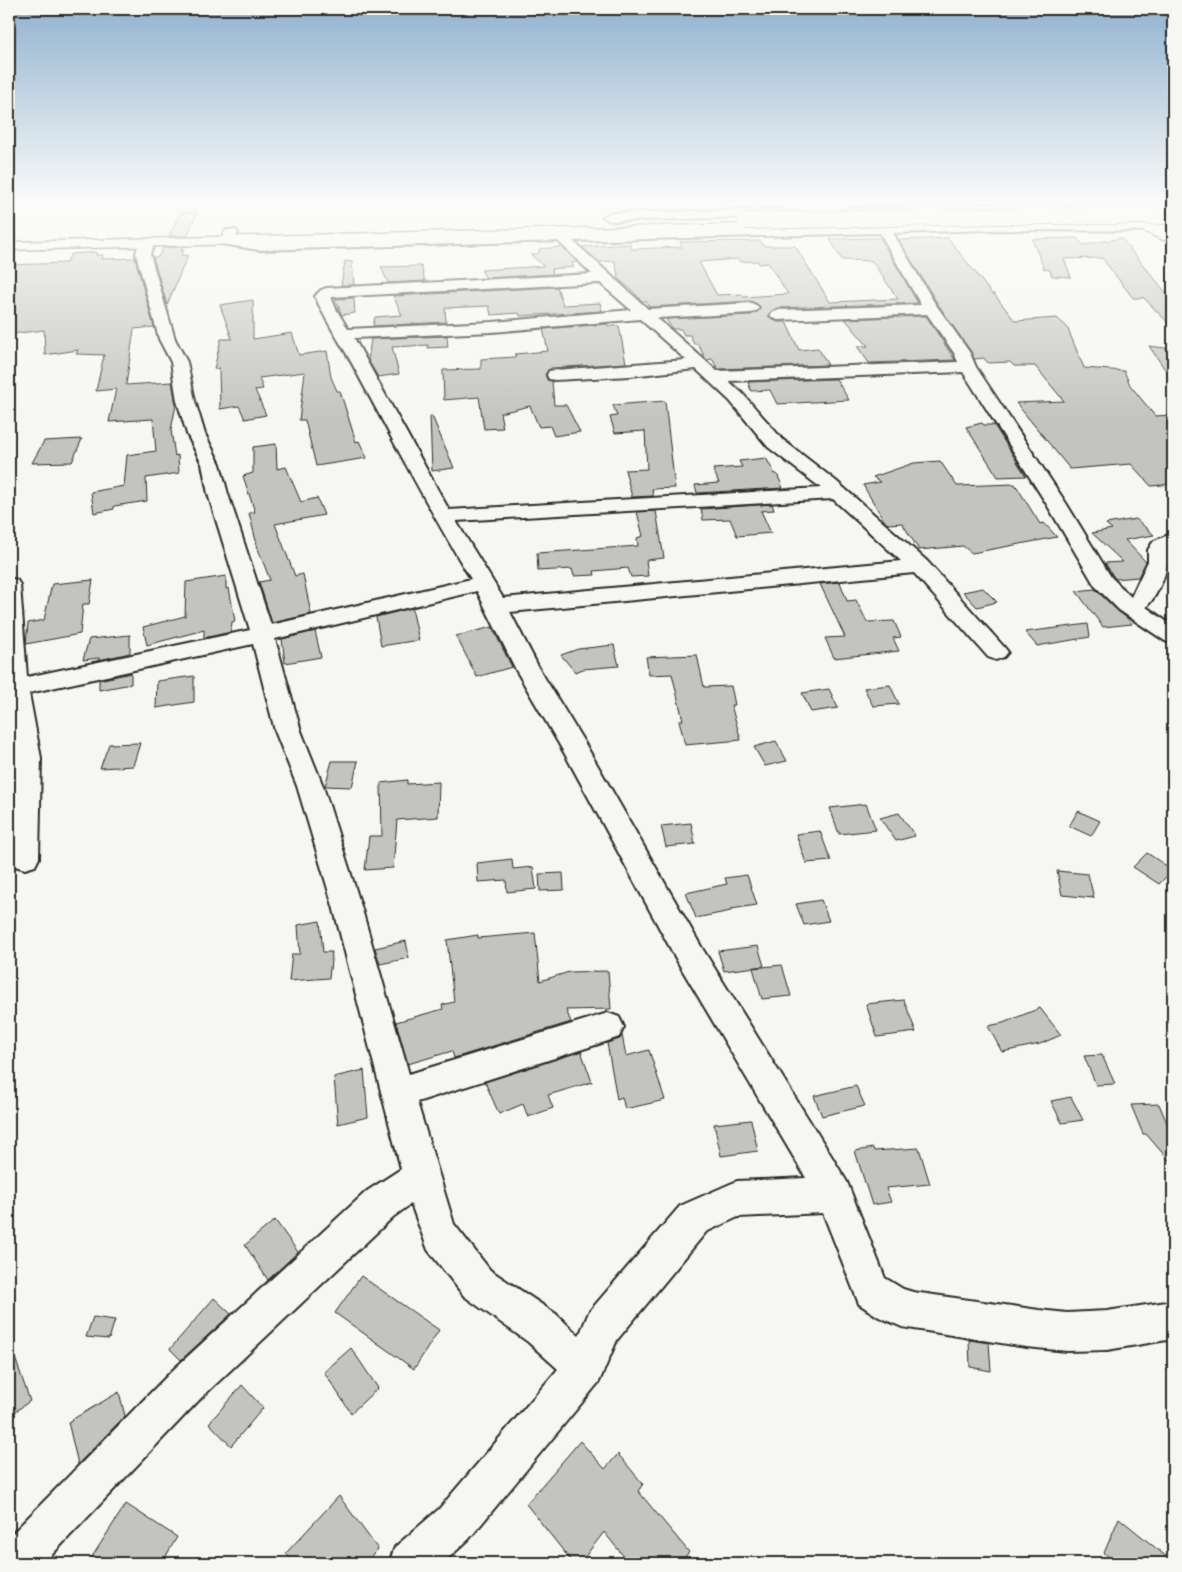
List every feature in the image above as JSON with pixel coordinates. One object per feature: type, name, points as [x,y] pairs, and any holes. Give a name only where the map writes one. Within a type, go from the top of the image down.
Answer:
[{"type":"street","points":[[149,274],[167,339],[179,362],[196,434],[211,464],[218,494],[255,606],[261,636],[267,650],[288,731],[310,786],[347,906],[431,1212],[441,1237],[455,1258],[477,1283],[542,1328],[585,1368]]},
{"type":"street","points":[[600,274],[736,397],[775,443],[838,493],[919,566],[996,652]]},
{"type":"street","points":[[911,274],[1104,581],[1127,605],[1173,636]]},
{"type":"street","points":[[604,278],[325,294],[323,296],[325,303],[344,334],[443,516],[496,606],[528,670],[578,754],[691,957],[806,1145],[834,1195],[843,1223],[872,1291],[881,1299],[922,1314],[953,1315],[1042,1331],[1069,1333],[1116,1329],[1173,1320]]},
{"type":"street","points":[[344,334],[492,327],[644,314],[751,308]]},
{"type":"street","points":[[778,315],[932,310]]},
{"type":"street","points":[[556,375],[630,371],[968,367]]},
{"type":"street","points":[[443,516],[838,493]]},
{"type":"street","points":[[1127,605],[1136,604],[1143,598],[1160,561],[1158,550],[1161,545],[1173,538]]},
{"type":"street","points":[[496,606],[919,566]]},
{"type":"street","points":[[16,688],[261,636],[483,583]]},
{"type":"street","points":[[9,585],[11,643],[16,688],[28,758],[25,858]]},
{"type":"street","points":[[397,1093],[608,1027]]},
{"type":"street","points":[[14,1563],[188,1384],[380,1204],[422,1176]]},
{"type":"street","points":[[411,1563],[454,1524],[585,1368],[603,1326],[694,1219],[737,1199],[834,1195]]},
{"type":"building","points":[[9,274],[140,274],[154,327],[134,329],[126,385],[172,382],[176,405],[171,430],[175,456],[178,455],[179,473],[146,478],[147,501],[114,506],[114,509],[94,513],[91,492],[124,486],[127,455],[156,451],[153,419],[109,422],[116,389],[96,391],[104,355],[76,354],[78,350],[45,355],[44,330],[11,334]]},
{"type":"building","points":[[158,274],[180,274],[167,305]]},
{"type":"building","points":[[343,274],[353,274],[354,285],[341,285]]},
{"type":"building","points":[[384,274],[423,274],[425,281],[388,283]]},
{"type":"building","points":[[484,274],[547,274],[486,278]]},
{"type":"building","points":[[618,274],[706,274],[717,295],[742,294],[744,297],[788,294],[775,274],[813,274],[830,302],[898,299],[881,274],[901,274],[918,303],[777,308],[772,311],[769,316],[777,322],[786,322],[799,350],[818,348],[828,365],[718,369],[712,359],[707,360],[705,358],[698,344],[694,344],[690,335],[684,335],[681,329],[672,329],[666,319],[751,315],[760,309],[757,304],[751,301],[649,307],[646,301],[642,301],[630,288],[619,280]]},
{"type":"building","points":[[920,274],[977,274],[1015,321],[1057,318],[1067,327],[1084,368],[1124,371],[1130,385],[1155,416],[1173,415],[1173,484],[1151,486],[1131,464],[1070,469],[1016,403],[1064,401],[1035,366],[1014,366],[1010,362],[988,363],[984,358],[974,359]]},
{"type":"building","points":[[1051,274],[1070,274],[1071,277],[1052,276]]},
{"type":"building","points":[[1115,274],[1151,274],[1173,301],[1173,328],[1144,298],[1133,298]]},
{"type":"building","points":[[557,287],[563,305],[600,303],[602,311],[520,316],[519,313],[491,315],[489,306],[445,308],[446,322],[373,326],[375,317],[402,315],[393,296]]},
{"type":"building","points":[[354,298],[355,313],[342,315],[335,299]]},
{"type":"building","points":[[253,300],[253,339],[292,333],[299,355],[327,351],[331,377],[337,391],[340,391],[356,442],[359,441],[367,458],[316,466],[305,420],[299,420],[305,372],[259,378],[263,389],[255,390],[266,415],[245,419],[239,406],[220,409],[219,368],[214,369],[221,339],[232,339],[220,305]]},
{"type":"building","points":[[926,316],[955,360],[869,363],[857,346],[868,346],[845,319]]},
{"type":"building","points":[[607,324],[608,326],[619,326],[626,363],[551,368],[545,374],[547,380],[552,381],[554,405],[566,405],[580,432],[554,436],[550,426],[539,427],[530,406],[500,413],[503,428],[484,429],[479,397],[444,400],[443,370],[481,369],[481,359],[516,357],[515,354],[548,351],[543,329]]},
{"type":"building","points":[[447,336],[448,347],[428,348],[428,345],[392,347],[399,374],[378,377],[368,360],[371,339]]},
{"type":"building","points":[[1149,346],[1173,349],[1173,381]]},
{"type":"building","points":[[836,379],[849,400],[777,404],[770,390],[751,391],[748,382]]},
{"type":"building","points":[[665,401],[675,488],[652,489],[653,496],[632,497],[625,470],[647,469],[645,431],[615,433],[610,417],[617,416],[613,405]]},
{"type":"building","points":[[430,416],[432,416],[454,468],[432,471]]},
{"type":"building","points":[[982,423],[984,425],[994,425],[1026,476],[998,477],[966,427]]},
{"type":"building","points":[[82,439],[72,462],[32,463],[44,441]]},
{"type":"building","points":[[276,444],[277,469],[286,467],[301,502],[317,498],[324,515],[275,524],[295,576],[303,574],[311,614],[272,623],[259,582],[270,580],[258,549],[249,513],[255,512],[243,476],[253,473],[253,447]]},
{"type":"building","points":[[766,458],[775,474],[777,474],[783,488],[697,493],[695,485],[719,483],[713,469],[742,467],[739,461]]},
{"type":"building","points":[[940,461],[957,486],[1015,484],[1040,524],[1044,523],[1057,537],[972,553],[963,546],[919,550],[902,523],[888,524],[885,522],[863,485],[880,482],[873,477],[914,463]]},
{"type":"building","points":[[772,504],[774,510],[761,511],[771,533],[737,536],[730,519],[703,520],[701,509]]},
{"type":"building","points":[[656,511],[664,558],[646,560],[648,576],[631,577],[628,568],[594,571],[595,575],[574,576],[572,569],[538,571],[537,553],[638,546],[637,538],[643,536],[637,512]]},
{"type":"building","points":[[1136,519],[1154,535],[1125,540],[1146,562],[1138,577],[1115,579],[1105,563],[1123,562],[1092,533],[1112,529],[1106,524]]},
{"type":"building","points":[[226,576],[226,589],[229,588],[235,621],[232,622],[231,632],[204,638],[204,630],[147,645],[143,627],[185,616],[186,582]]},
{"type":"building","points":[[93,580],[89,604],[83,604],[80,634],[26,644],[28,623],[44,620],[52,584]]},
{"type":"building","points":[[840,582],[847,601],[856,600],[867,622],[894,621],[901,637],[893,638],[899,651],[834,658],[825,638],[845,637],[820,584]]},
{"type":"building","points":[[983,588],[997,602],[977,607],[963,592]]},
{"type":"building","points":[[1095,589],[1132,624],[1103,627],[1076,591]]},
{"type":"building","points":[[412,608],[419,640],[381,646],[376,617]]},
{"type":"building","points":[[1088,624],[1090,637],[1037,646],[1025,632]]},
{"type":"building","points":[[492,627],[512,667],[477,677],[456,636]]},
{"type":"building","points":[[315,631],[321,657],[285,663],[282,639]]},
{"type":"building","points":[[130,635],[130,653],[99,660],[99,658],[83,660],[89,639]]},
{"type":"building","points":[[614,645],[619,666],[583,669],[575,672],[561,655],[578,649]]},
{"type":"building","points":[[697,655],[704,687],[731,686],[735,705],[731,705],[741,740],[685,745],[679,720],[683,720],[672,674],[649,675],[646,657]]},
{"type":"building","points":[[131,673],[131,684],[99,690],[99,680]]},
{"type":"building","points":[[194,676],[194,702],[156,708],[157,681]]},
{"type":"building","points":[[890,685],[899,704],[873,706],[864,688]]},
{"type":"building","points":[[829,689],[838,708],[811,712],[802,693]]},
{"type":"building","points":[[776,741],[787,761],[765,766],[754,747]]},
{"type":"building","points":[[140,743],[133,766],[100,768],[109,744]]},
{"type":"building","points":[[332,761],[358,761],[352,787],[325,786]]},
{"type":"building","points":[[407,780],[407,784],[439,782],[438,817],[397,820],[393,868],[365,870],[369,836],[382,836],[381,783]]},
{"type":"building","points":[[866,804],[876,830],[839,834],[830,808]]},
{"type":"building","points":[[1078,811],[1100,821],[1091,836],[1069,826]]},
{"type":"building","points":[[899,813],[915,836],[896,841],[880,818]]},
{"type":"building","points":[[691,823],[695,844],[666,847],[661,826]]},
{"type":"building","points":[[820,831],[831,861],[806,863],[796,834]]},
{"type":"building","points":[[1147,853],[1173,870],[1159,884],[1133,867]]},
{"type":"building","points":[[512,859],[513,869],[533,867],[536,889],[507,892],[506,880],[478,882],[477,863]]},
{"type":"building","points":[[1057,871],[1088,874],[1094,898],[1062,895]]},
{"type":"building","points":[[563,873],[564,890],[540,891],[539,874]]},
{"type":"building","points":[[747,875],[757,905],[731,909],[731,911],[696,918],[686,893],[727,884],[725,878]]},
{"type":"building","points":[[821,900],[829,921],[804,925],[796,904]]},
{"type":"building","points":[[320,921],[323,952],[332,952],[329,978],[289,981],[292,954],[300,954],[298,925]]},
{"type":"building","points":[[535,933],[540,981],[569,972],[608,971],[611,1009],[566,1010],[571,1022],[454,1058],[452,1051],[408,1064],[396,1022],[443,1009],[442,1005],[454,1002],[447,940],[478,935],[478,938]]},
{"type":"building","points":[[406,941],[409,958],[380,964],[375,948]]},
{"type":"building","points":[[758,946],[764,966],[724,971],[718,951]]},
{"type":"building","points":[[782,965],[791,996],[762,999],[753,968]]},
{"type":"building","points":[[904,1000],[916,1032],[877,1037],[866,1004]]},
{"type":"building","points":[[1040,1008],[1061,1035],[1040,1044],[1002,1052],[988,1026],[1003,1023]]},
{"type":"building","points":[[622,1035],[626,1056],[649,1050],[665,1100],[625,1109],[622,1097],[617,1099],[607,1043],[620,1039]]},
{"type":"building","points":[[581,1051],[592,1082],[548,1095],[553,1108],[528,1117],[523,1104],[499,1114],[485,1082]]},
{"type":"building","points":[[1102,1055],[1115,1084],[1096,1085],[1084,1056]]},
{"type":"building","points":[[364,1070],[368,1117],[338,1124],[334,1077]]},
{"type":"building","points":[[856,1086],[865,1106],[822,1116],[814,1096]]},
{"type":"building","points":[[1071,1097],[1083,1120],[1062,1123],[1051,1101]]},
{"type":"building","points":[[1159,1104],[1173,1137],[1173,1165],[1146,1134],[1143,1134],[1131,1105]]},
{"type":"building","points":[[751,1120],[758,1151],[721,1156],[714,1124]]},
{"type":"building","points":[[873,1148],[874,1151],[919,1148],[930,1184],[886,1188],[891,1202],[872,1205],[855,1151]]},
{"type":"building","points":[[275,1220],[298,1252],[268,1280],[245,1245]]},
{"type":"building","points":[[361,1276],[439,1330],[414,1369],[335,1313]]},
{"type":"building","points":[[214,1298],[231,1314],[181,1360],[170,1349]]},
{"type":"building","points":[[93,1317],[115,1320],[109,1339],[86,1337]]},
{"type":"building","points":[[969,1340],[989,1343],[991,1371],[970,1367]]},
{"type":"building","points":[[11,1346],[30,1401],[9,1416],[9,1347]]},
{"type":"building","points":[[351,1348],[378,1388],[351,1413],[324,1372]]},
{"type":"building","points":[[242,1385],[263,1408],[231,1446],[209,1423]]},
{"type":"building","points":[[119,1392],[125,1416],[78,1464],[68,1422]]},
{"type":"building","points":[[580,1441],[605,1469],[618,1454],[643,1484],[638,1491],[689,1552],[680,1563],[629,1563],[604,1532],[580,1563],[573,1563],[526,1504]]},
{"type":"building","points":[[339,1496],[378,1549],[365,1563],[293,1563],[286,1553]]},
{"type":"building","points":[[126,1504],[177,1537],[162,1563],[88,1563]]},
{"type":"building","points":[[1119,1518],[1173,1563],[1117,1563],[1104,1553]]}]
